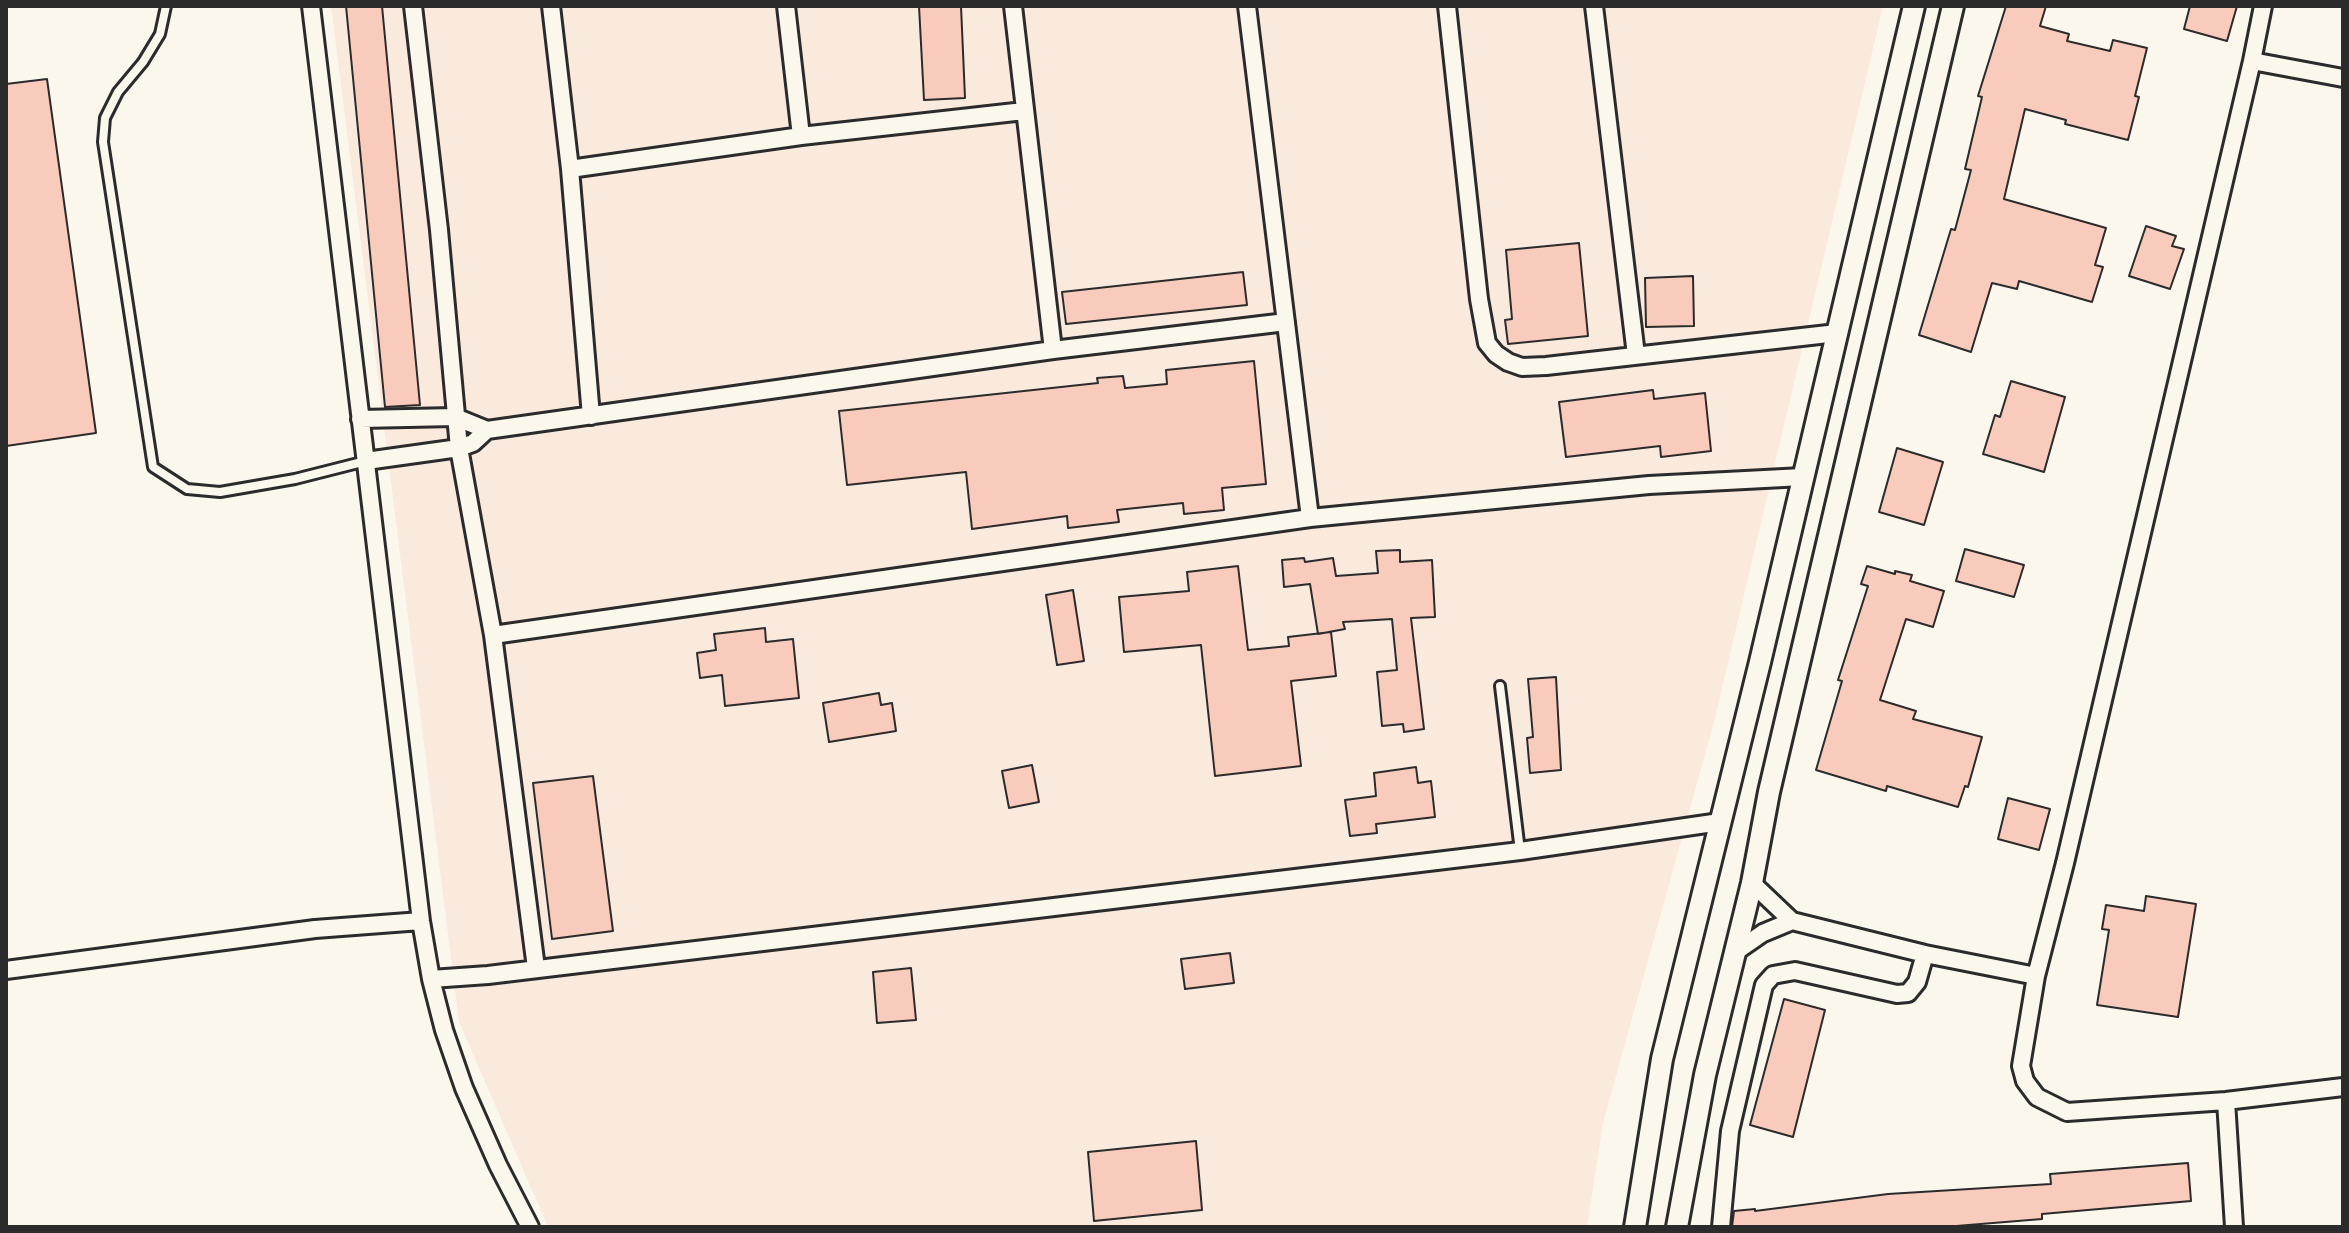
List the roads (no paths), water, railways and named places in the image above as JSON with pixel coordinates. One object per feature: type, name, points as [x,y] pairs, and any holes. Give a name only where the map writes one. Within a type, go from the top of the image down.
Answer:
[{"type":"street","points":[[311,6],[421,921],[431,979],[464,1088],[530,1227]]},
{"type":"street","points":[[413,6],[439,230],[455,417],[493,635],[536,968]]},
{"type":"street","points":[[551,6],[570,169],[591,416]]},
{"type":"street","points":[[786,6],[801,136]]},
{"type":"street","points":[[1013,6],[1053,350]]},
{"type":"street","points":[[1247,6],[1310,518]]},
{"type":"street","points":[[1447,6],[1479,299],[1487,343],[1496,354],[1522,367],[1837,333]]},
{"type":"street","points":[[1594,6],[1636,355]]},
{"type":"street","points":[[1635,1227],[1662,1059],[1914,6]]},
{"type":"street","points":[[1677,1227],[1705,1075],[1752,883],[1772,777],[1953,6]]},
{"type":"street","points":[[2263,6],[2065,863],[2036,976],[2021,1066],[2025,1081],[2037,1097],[2067,1112],[2226,1101],[2343,1087]]},
{"type":"street","points":[[2252,61],[2343,78]]},
{"type":"street","points":[[570,169],[801,136],[1024,111]]},
{"type":"street","points":[[1880,154],[1919,151]]},
{"type":"street","points":[[360,419],[455,417],[487,430],[1053,350],[1286,322]]},
{"type":"street","points":[[366,461],[459,448],[473,443],[487,430]]},
{"type":"street","points":[[493,635],[1310,518],[1649,485],[1803,477]]},
{"type":"street","points":[[431,979],[1520,851],[1720,822]]},
{"type":"street","points":[[1752,883],[1792,921],[1925,954],[2036,976]]},
{"type":"street","points":[[7,970],[315,929],[421,921]]},
{"type":"street","points":[[1734,953],[1763,933],[1792,921]]},
{"type":"street","points":[[1721,1227],[1730,1131],[1764,985],[1773,975],[1795,971],[1897,994],[1908,993],[1917,982],[1925,954]]},
{"type":"street","points":[[2226,1101],[2234,1227]]},
{"type":"lane","points":[[166,6],[160,34],[143,62],[118,92],[105,118],[103,142],[153,467],[187,489],[220,492],[295,479],[366,461]]},
{"type":"lane","points":[[1500,686],[1520,851]]}]
